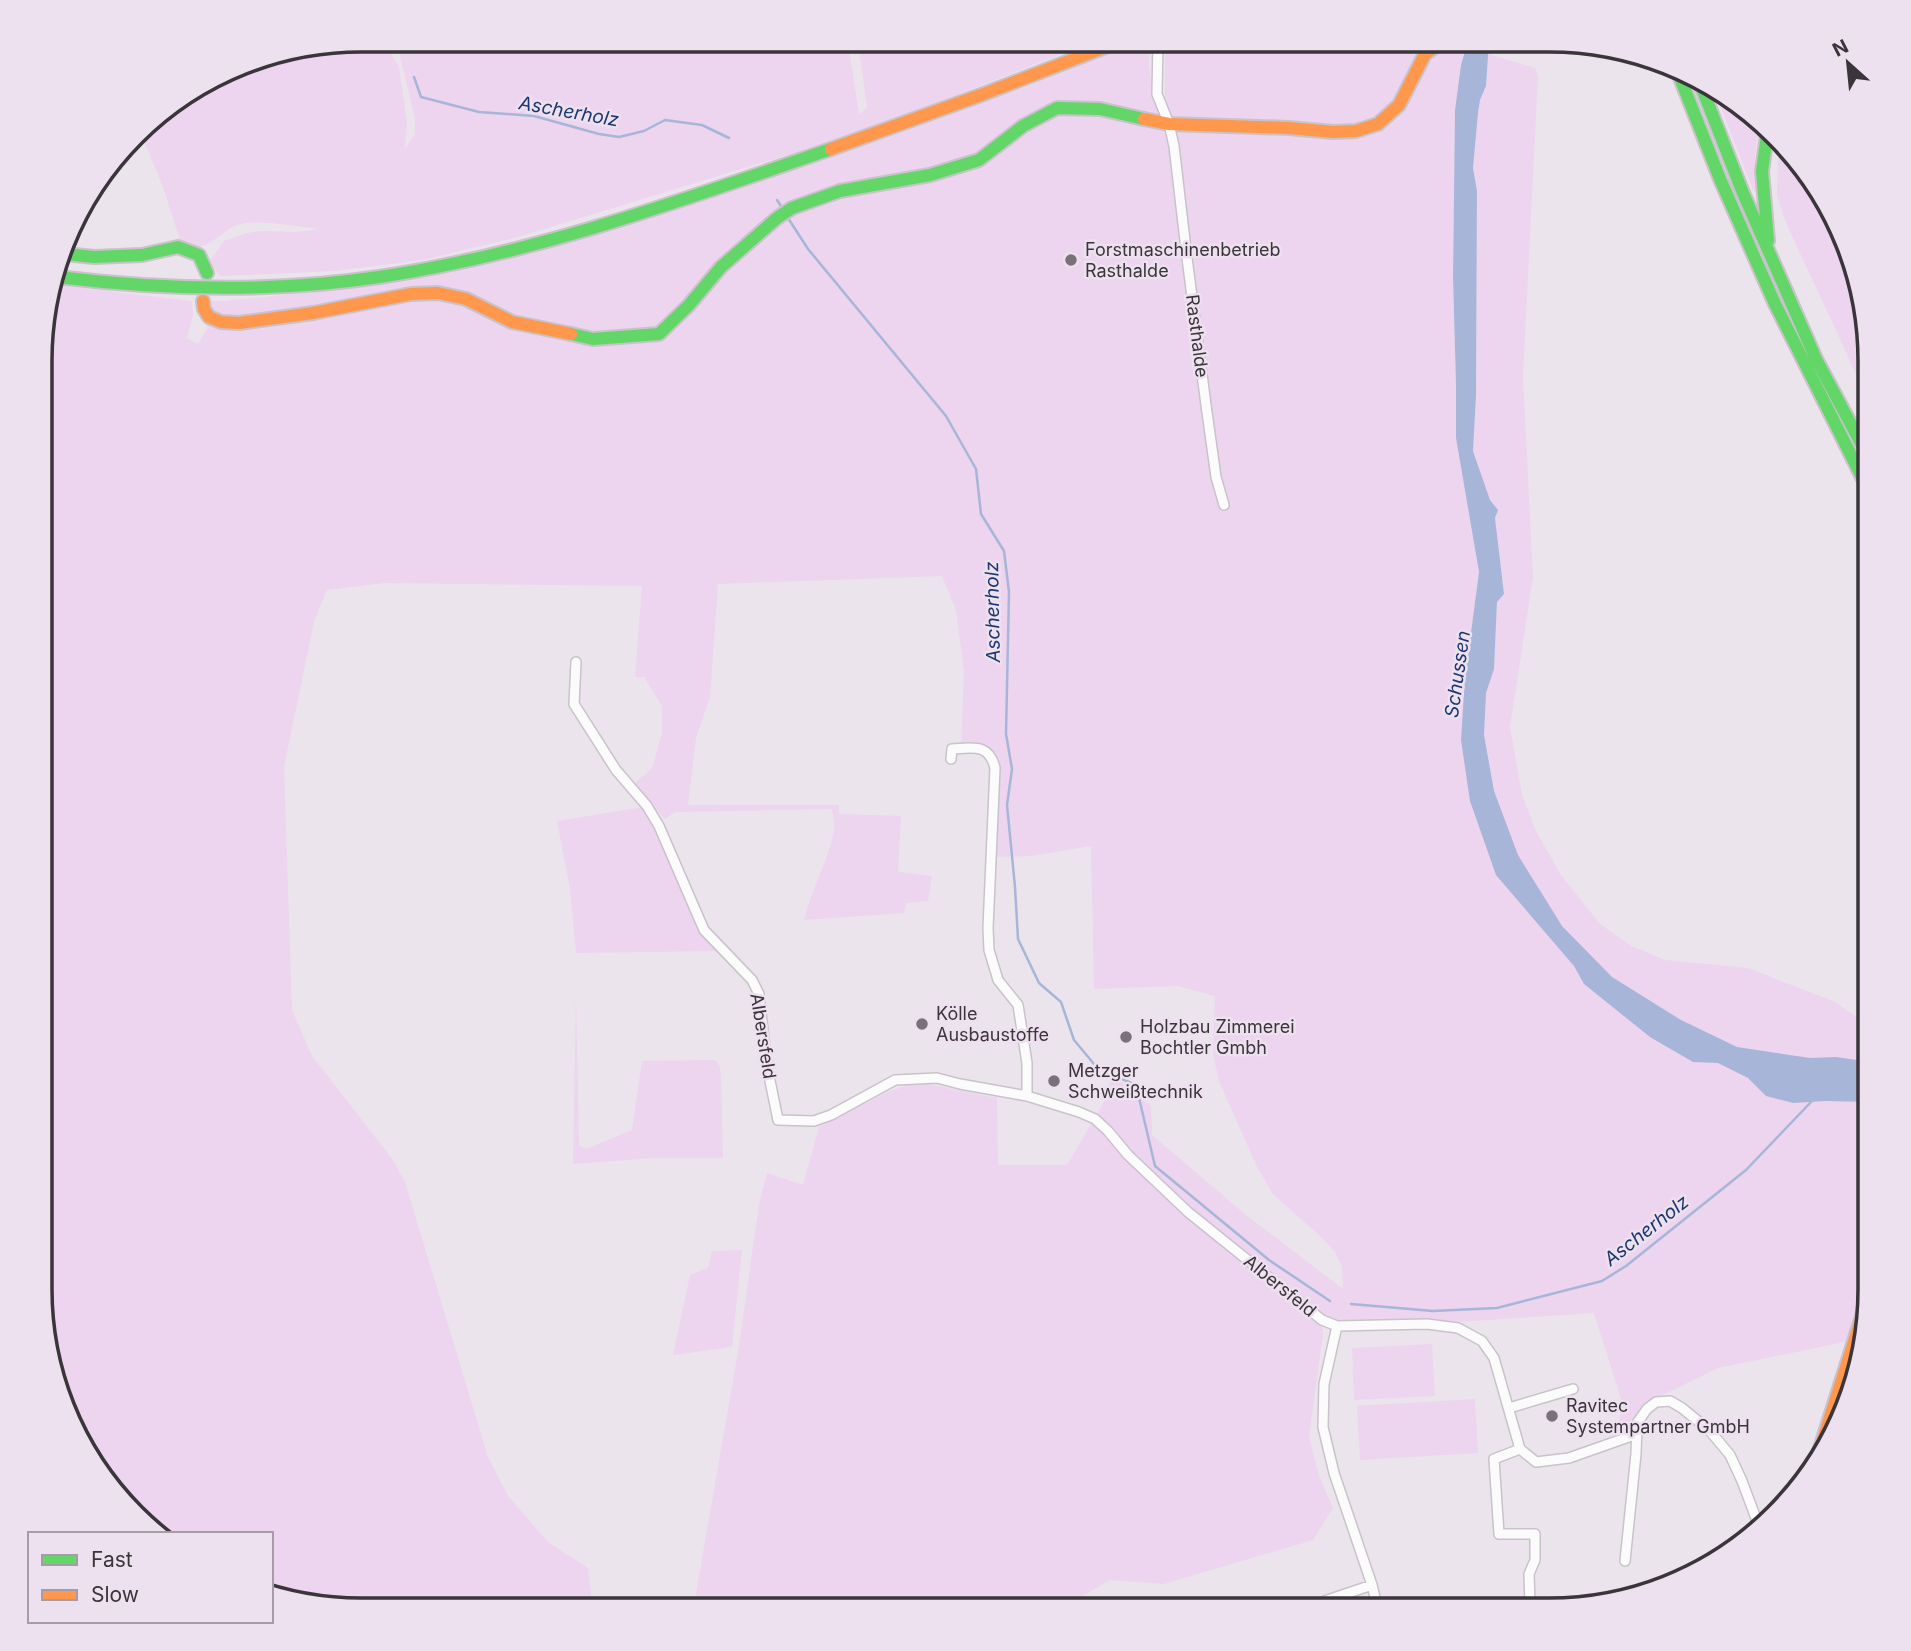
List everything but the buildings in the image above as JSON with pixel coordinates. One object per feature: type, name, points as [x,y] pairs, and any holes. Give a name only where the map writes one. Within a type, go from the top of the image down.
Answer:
[{"type":"main road","points":[[64,279],[217,289],[268,287],[379,276],[471,259],[585,229],[760,173],[937,111],[1092,52]]},
{"type":"main road","points":[[203,301],[209,317],[221,322],[239,323],[438,293],[466,299],[512,323],[593,340],[659,334],[689,305],[720,267],[792,208],[840,191],[930,175],[979,160],[1023,126],[1057,108],[1100,109],[1169,124],[1356,131],[1378,124],[1399,105],[1428,52]]},
{"type":"main road","points":[[1682,82],[1754,258],[1798,354],[1858,469]]},
{"type":"main road","points":[[1705,95],[1764,231],[1769,253],[1816,359],[1858,438]]},
{"type":"main road","points":[[1764,231],[1762,171],[1766,141]]},
{"type":"main road","points":[[72,255],[93,257],[142,255],[178,247],[199,256],[207,273]]},
{"type":"main road","points":[[1828,1424],[1855,1340]]},
{"type":"street","name":"Rasthalde","points":[[1158,52],[1157,94],[1174,146],[1214,465],[1224,505]]},
{"type":"street","name":"Albersfeld","points":[[576,662],[574,704],[616,770],[647,806],[659,826],[704,930],[752,980],[759,994],[767,1066],[778,1120],[814,1121],[831,1115],[895,1080],[937,1078],[1027,1096],[1095,1119],[1128,1155],[1188,1212],[1322,1320],[1337,1326]]},
{"type":"street","points":[[951,759],[952,750],[982,748],[988,752],[996,768],[989,950],[998,980],[1018,1004],[1027,1063],[1027,1096]]},
{"type":"street","points":[[1375,1598],[1334,1473],[1323,1427],[1324,1384],[1337,1326],[1427,1324],[1458,1328],[1482,1341],[1494,1358],[1520,1449],[1536,1462],[1569,1458],[1637,1434]]},
{"type":"street","points":[[1509,1408],[1573,1389]]},
{"type":"street","points":[[1625,1561],[1637,1423],[1656,1402],[1670,1401],[1710,1431],[1730,1455],[1756,1519]]},
{"type":"street","points":[[1520,1449],[1494,1459],[1499,1534],[1535,1534],[1535,1560],[1529,1574],[1530,1598]]},
{"type":"street","points":[[1334,1598],[1372,1585]]},
{"type":"shaded area","points":[[362,52],[391,54],[399,67],[407,122],[405,149],[415,134],[415,118],[399,52],[850,52],[859,115],[867,107],[860,52],[1067,52],[820,145],[518,237],[423,260],[335,271],[220,276],[210,261],[224,241],[261,231],[297,232],[320,229],[245,223],[237,225],[208,244],[187,248],[180,240],[144,142],[173,116],[207,94],[243,76],[282,63],[321,55]]},
{"type":"shaded area","points":[[1111,52],[1150,52],[1154,99],[1165,97],[1165,52],[1465,52],[1455,110],[1453,277],[1456,438],[1479,572],[1465,678],[1494,669],[1497,602],[1504,594],[1495,518],[1498,510],[1490,500],[1473,451],[1476,396],[1477,191],[1473,168],[1478,113],[1486,86],[1488,54],[1535,68],[1538,76],[1523,378],[1533,577],[1510,727],[1522,795],[1536,831],[1561,875],[1600,924],[1631,946],[1665,960],[1748,968],[1835,1002],[1858,1018],[1858,1310],[1854,1340],[1718,1368],[1642,1405],[1630,1425],[1618,1424],[1623,1405],[1594,1313],[1427,1324],[1337,1326],[1322,1321],[1323,1333],[1309,1437],[1319,1476],[1333,1508],[1313,1540],[1164,1584],[1110,1580],[1079,1598],[695,1598],[739,1346],[759,1204],[767,1173],[803,1185],[819,1127],[888,1092],[917,1082],[997,1098],[998,1165],[1067,1165],[1103,1104],[1112,1075],[1151,1106],[1152,1135],[1246,1215],[1343,1289],[1342,1267],[1335,1252],[1320,1236],[1273,1194],[1257,1167],[1219,1081],[1213,1054],[1215,996],[1178,986],[1094,989],[1091,846],[1031,856],[991,857],[995,768],[988,753],[961,749],[964,671],[956,610],[942,576],[718,584],[710,697],[696,738],[688,805],[839,805],[839,814],[901,816],[898,872],[932,876],[928,901],[906,903],[904,913],[804,920],[831,842],[834,828],[832,809],[675,812],[665,819],[632,786],[652,768],[662,734],[662,706],[644,677],[635,677],[642,586],[385,583],[327,590],[314,622],[284,767],[292,1010],[312,1056],[393,1160],[405,1182],[488,1457],[508,1496],[548,1542],[588,1568],[591,1598],[341,1598],[301,1593],[273,1585],[273,1532],[170,1532],[116,1478],[84,1426],[63,1369],[53,1310],[52,362],[55,321],[62,286],[192,301],[193,315],[187,338],[198,344],[207,329],[212,301],[346,289],[500,260],[645,219],[1026,87]]},
{"type":"shaded area","points":[[1719,104],[1758,134],[1755,154],[1757,193],[1753,190]]},
{"type":"shaded area","points":[[1778,154],[1795,173],[1817,207],[1842,262],[1856,321],[1858,378],[1787,225],[1777,196]]},
{"type":"shaded area","points":[[644,807],[658,829],[692,918],[717,951],[576,953],[570,889],[557,821]]},
{"type":"shaded area","points":[[576,998],[579,1145],[586,1149],[632,1130],[642,1061],[715,1060],[720,1067],[721,1077],[723,1158],[654,1158],[573,1164]]},
{"type":"shaded area","points":[[742,1250],[732,1347],[673,1355],[690,1275],[708,1268],[712,1251]]},
{"type":"shaded area","points":[[1432,1344],[1435,1396],[1354,1400],[1352,1348]]},
{"type":"shaded area","points":[[1475,1399],[1478,1453],[1360,1460],[1357,1406]]},
{"type":"water","points":[[1465,52],[1488,52],[1486,86],[1478,113],[1473,168],[1477,191],[1476,396],[1473,451],[1490,500],[1498,510],[1495,518],[1504,594],[1497,602],[1494,669],[1486,693],[1484,735],[1494,791],[1518,855],[1562,926],[1612,977],[1681,1020],[1737,1047],[1810,1058],[1836,1057],[1858,1060],[1858,1102],[1793,1103],[1766,1096],[1748,1078],[1718,1063],[1693,1062],[1650,1037],[1584,984],[1574,966],[1496,875],[1470,801],[1461,740],[1465,678],[1479,572],[1456,438],[1453,277],[1455,110]]},
{"type":"waterway","name":"Ascherholz","points":[[414,77],[421,97],[479,112],[534,116],[619,137],[644,131],[665,120],[702,125],[729,138]]},
{"type":"waterway","name":"Ascherholz","points":[[777,200],[783,209]]},
{"type":"waterway","name":"Ascherholz","points":[[788,218],[808,249],[946,416],[976,469],[981,514],[1004,551],[1009,592],[1006,734],[1012,769],[1007,805],[1018,939],[1039,983],[1061,1002],[1074,1040],[1099,1070]]},
{"type":"waterway","name":"Ascherholz","points":[[1122,1079],[1136,1085],[1155,1166],[1269,1260],[1330,1301]]},
{"type":"waterway","name":"Ascherholz","points":[[1351,1304],[1433,1311],[1497,1308],[1602,1281],[1626,1266],[1746,1170],[1812,1101]]},
{"type":"traffic: fast","points":[[1682,82],[1720,179],[1775,304],[1858,469]]},
{"type":"traffic: fast","points":[[1704,94],[1743,193],[1816,359],[1858,438]]},
{"type":"traffic: fast","points":[[571,334],[593,339],[659,334],[689,305],[721,267],[792,208],[840,191],[930,175],[979,160],[1023,126],[1057,108],[1100,109],[1144,119]]},
{"type":"traffic: fast","points":[[1766,141],[1762,171],[1768,241]]},
{"type":"traffic: fast","points":[[64,278],[137,285],[218,288],[299,286],[379,277],[494,254],[608,224],[831,149]]},
{"type":"traffic: fast","points":[[72,255],[94,257],[142,255],[178,247],[199,255],[207,273]]},
{"type":"traffic: slow","points":[[831,149],[1092,52]]},
{"type":"traffic: slow","points":[[1144,119],[1169,124],[1356,131],[1378,124],[1399,105],[1428,52]]},
{"type":"traffic: slow","points":[[203,301],[209,317],[221,322],[239,323],[313,313],[411,294],[438,293],[466,299],[512,322],[571,334]]},
{"type":"traffic: slow","points":[[1828,1424],[1855,1340]]},
{"type":"place","name":"Forstmaschinenbetrieb Rasthalde","points":[[1071,260]]},
{"type":"place","name":"Kölle Ausbaustoffe","points":[[922,1024]]},
{"type":"place","name":"Holzbau Zimmerei Bochtler Gmbh","points":[[1126,1037]]},
{"type":"place","name":"Metzger Schweißtechnik","points":[[1054,1081]]},
{"type":"place","name":"Ravitec Systempartner GmbH","points":[[1552,1416]]},
{"type":"water label","name":"Schussen","points":[[1457,674]]}]
